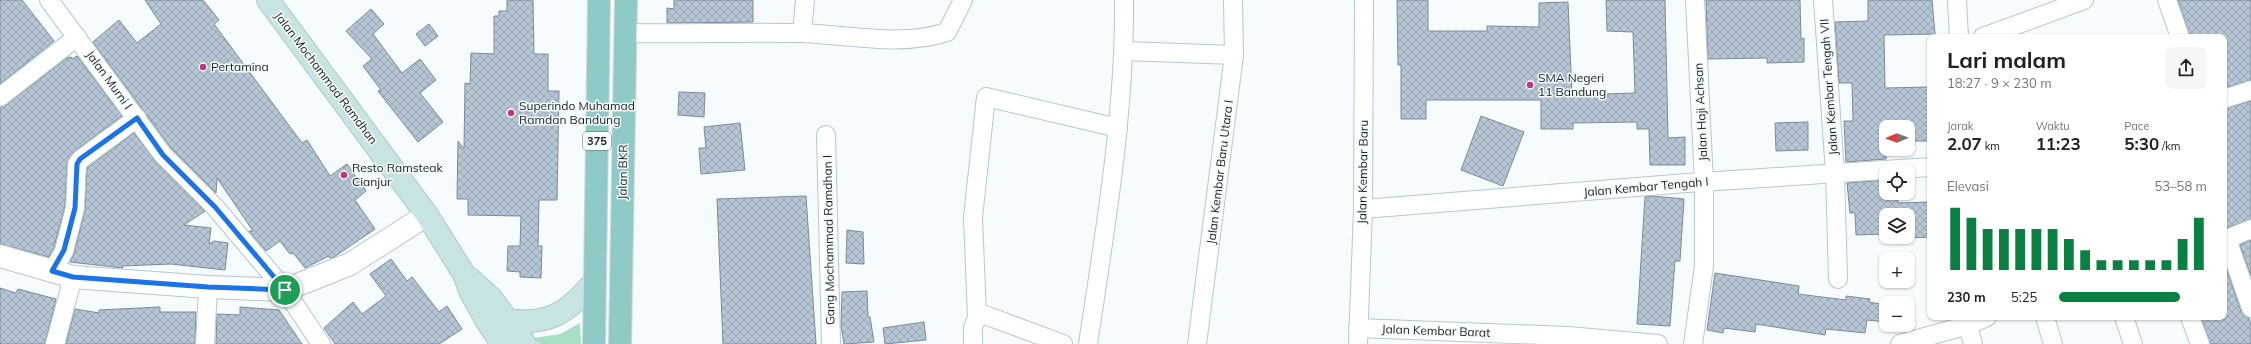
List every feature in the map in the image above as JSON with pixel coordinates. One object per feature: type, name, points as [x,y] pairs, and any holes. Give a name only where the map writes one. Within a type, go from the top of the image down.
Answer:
[{"type":"main road","name":"Jalan Mochammad Ramdhan","points":[[268,0],[427,215],[464,274],[486,320],[502,344]]},
{"type":"main road","name":"375","points":[[594,344],[599,0]]},
{"type":"main road","name":"Jalan BKR","points":[[620,344],[626,0]]},
{"type":"main road","name":"Jalan Mochammad Ramdhan","points":[[464,274],[491,298],[525,344]]},
{"type":"main road","points":[[507,320],[531,322],[555,316],[575,304],[594,282]]},
{"type":"street","name":"Jalan Murni I","points":[[49,0],[77,36],[163,155],[215,207],[285,290],[320,344]]},
{"type":"street","points":[[802,33],[805,0]]},
{"type":"street","points":[[626,33],[802,33],[909,39],[931,37],[948,32],[963,0]]},
{"type":"street","points":[[1088,344],[1118,128],[1125,51],[1124,0]]},
{"type":"street","name":"Jalan Kembar Baru Utara I","points":[[1197,344],[1234,55],[1234,0]]},
{"type":"street","name":"Jalan Kembar Baru","points":[[1358,336],[1363,209],[1364,0]]},
{"type":"street","name":"Jalan Haji Achsan","points":[[1693,344],[1704,266],[1704,182],[1695,0]]},
{"type":"street","name":"Jalan Kembar Tengah VII","points":[[1823,0],[1835,173],[1838,279]]},
{"type":"street","points":[[1957,0],[1959,34]]},
{"type":"street","points":[[1990,34],[2062,4],[2084,0]]},
{"type":"street","points":[[2167,0],[2179,34]]},
{"type":"street","points":[[0,97],[77,36]]},
{"type":"street","points":[[1125,51],[1234,55]]},
{"type":"street","points":[[2227,98],[2251,90]]},
{"type":"street","points":[[973,344],[973,328],[977,317],[973,217],[986,97],[1118,128]]},
{"type":"street","points":[[52,271],[64,250],[75,208],[77,164],[80,159],[137,118]]},
{"type":"street","name":"Gang Mochammad Ramdhan I","points":[[826,135],[831,344]]},
{"type":"street","name":"Jalan Kembar Tengah I","points":[[1363,209],[1704,182],[1927,167]]},
{"type":"street","points":[[0,256],[73,277],[208,287],[285,290],[350,264],[427,215]]},
{"type":"street","points":[[2227,240],[2251,229]]},
{"type":"street","points":[[2227,243],[2251,308]]},
{"type":"street","points":[[56,344],[73,277]]},
{"type":"street","points":[[205,344],[208,287]]},
{"type":"street","points":[[977,317],[985,315],[1063,344]]},
{"type":"street","points":[[1900,344],[1968,325],[1980,320]]},
{"type":"street","points":[[2046,320],[2054,344]]},
{"type":"street","points":[[2125,320],[2133,344]]},
{"type":"street","points":[[2191,320],[2200,344]]},
{"type":"street","points":[[1968,325],[1973,344]]},
{"type":"street","name":"Jalan Kembar Barat","points":[[1358,336],[1567,340],[1658,344]]},
{"type":"green space","points":[[580,323],[581,344],[539,344],[534,338],[560,334]]},
{"type":"building","points":[[0,0],[22,0],[54,41],[0,84]]},
{"type":"building","points":[[145,0],[203,0],[219,20],[214,24],[302,143],[307,140],[330,176],[347,164],[366,191],[355,200],[375,229],[334,257],[330,258],[329,256],[305,268],[294,254],[289,253],[280,241],[266,251],[249,231],[253,231],[217,178],[216,193],[171,148],[93,42],[119,20],[137,43],[161,24]]},
{"type":"building","name":"Superindo Muhamad Ramdan Bandung","points":[[507,0],[533,0],[534,54],[548,54],[548,91],[559,91],[557,200],[539,200],[538,246],[542,246],[541,278],[520,277],[520,272],[507,271],[508,246],[520,246],[521,216],[468,215],[468,199],[457,199],[458,141],[464,149],[465,83],[470,84],[471,53],[494,54],[494,16],[499,16],[499,11],[507,11]]},
{"type":"building","points":[[674,0],[753,0],[753,22],[667,23],[667,8],[674,9]]},
{"type":"building","points":[[1397,0],[1428,0],[1428,31],[1487,31],[1487,26],[1539,27],[1539,3],[1568,2],[1572,95],[1635,93],[1633,32],[1607,31],[1606,0],[1665,0],[1668,138],[1685,137],[1685,165],[1650,165],[1649,129],[1637,129],[1637,122],[1573,123],[1573,129],[1541,129],[1541,100],[1426,100],[1426,119],[1401,119],[1401,65],[1398,65]]},
{"type":"building","points":[[1706,0],[1800,0],[1801,39],[1804,38],[1804,62],[1767,63],[1767,58],[1708,59]]},
{"type":"building","points":[[1868,0],[1932,0],[1935,34],[1884,35],[1885,88],[1927,87],[1927,141],[1915,141],[1915,120],[1879,120],[1879,156],[1886,156],[1886,159],[1846,162],[1844,121],[1853,121],[1852,83],[1839,83],[1835,22],[1868,21]]},
{"type":"building","points":[[2178,0],[2251,0],[2251,80],[2227,87],[2227,34],[2189,34]]},
{"type":"building","points":[[371,9],[384,24],[373,34],[402,73],[420,59],[436,80],[420,93],[443,122],[418,142],[378,91],[381,90],[363,66],[372,59],[346,31]]},
{"type":"building","points":[[429,24],[438,36],[425,46],[416,34]]},
{"type":"building","points":[[77,56],[122,116],[75,151],[69,158],[67,164],[65,206],[54,247],[49,257],[0,244],[0,107],[6,105],[67,58],[71,57],[72,59]]},
{"type":"building","points":[[679,92],[705,93],[704,117],[678,115]]},
{"type":"building","points":[[2251,101],[2251,219],[2227,228],[2227,108]]},
{"type":"building","points":[[1481,116],[1524,132],[1503,186],[1461,170]]},
{"type":"building","points":[[1808,122],[1808,150],[1776,151],[1775,123]]},
{"type":"building","points":[[740,123],[745,170],[701,174],[699,148],[706,148],[704,127]]},
{"type":"building","points":[[134,133],[156,162],[205,211],[184,225],[211,228],[209,244],[214,241],[228,243],[225,270],[171,264],[122,266],[123,268],[70,262],[74,254],[85,210],[87,168]]},
{"type":"building","points":[[1879,181],[1879,200],[1898,200],[1898,203],[1927,202],[1927,237],[1915,238],[1915,208],[1879,208],[1879,234],[1856,235],[1855,213],[1850,213],[1847,183]]},
{"type":"building","points":[[806,196],[816,344],[723,344],[717,199]]},
{"type":"building","points":[[1652,196],[1684,199],[1680,261],[1675,261],[1670,326],[1637,324],[1645,197]]},
{"type":"building","points":[[847,230],[863,232],[864,264],[846,263]]},
{"type":"building","points":[[2251,240],[2251,276],[2240,245]]},
{"type":"building","points":[[391,259],[407,281],[412,277],[439,312],[447,306],[462,329],[439,344],[335,344],[324,328],[353,302],[362,314],[386,296],[370,274]]},
{"type":"building","points":[[2227,271],[2241,311],[2249,318],[2251,325],[2251,344],[2210,344],[2202,320],[2227,320]]},
{"type":"building","points":[[1715,273],[1799,286],[1798,294],[1846,300],[1846,296],[1870,299],[1869,302],[1879,304],[1879,321],[1867,320],[1865,333],[1826,329],[1825,335],[1756,324],[1755,332],[1724,328],[1723,333],[1707,330]]},
{"type":"building","points":[[0,288],[16,293],[18,289],[56,299],[45,344],[0,344]]},
{"type":"building","points":[[867,291],[868,317],[870,317],[874,342],[844,344],[841,325],[842,292]]},
{"type":"building","points":[[160,307],[160,312],[196,312],[195,344],[66,344],[75,309],[99,313],[99,310]]},
{"type":"building","points":[[240,307],[279,310],[302,344],[216,344],[217,314],[240,315]]},
{"type":"building","points":[[924,322],[926,340],[885,344],[883,328]]},
{"type":"place","name":"Pertamina","points":[[203,67]]},
{"type":"place","name":"SMA Negeri 11 Bandung","points":[[1530,85]]},
{"type":"place","name":"Superindo Muhamad Ramdan Bandung","points":[[511,113]]},
{"type":"place","name":"Resto Ramsteak Cianjur","points":[[344,175]]},
{"type":"route","points":[[137,118],[163,155],[215,207],[285,290],[208,287],[73,277],[52,271],[64,250],[75,208],[76,170],[80,159],[137,118]]}]
